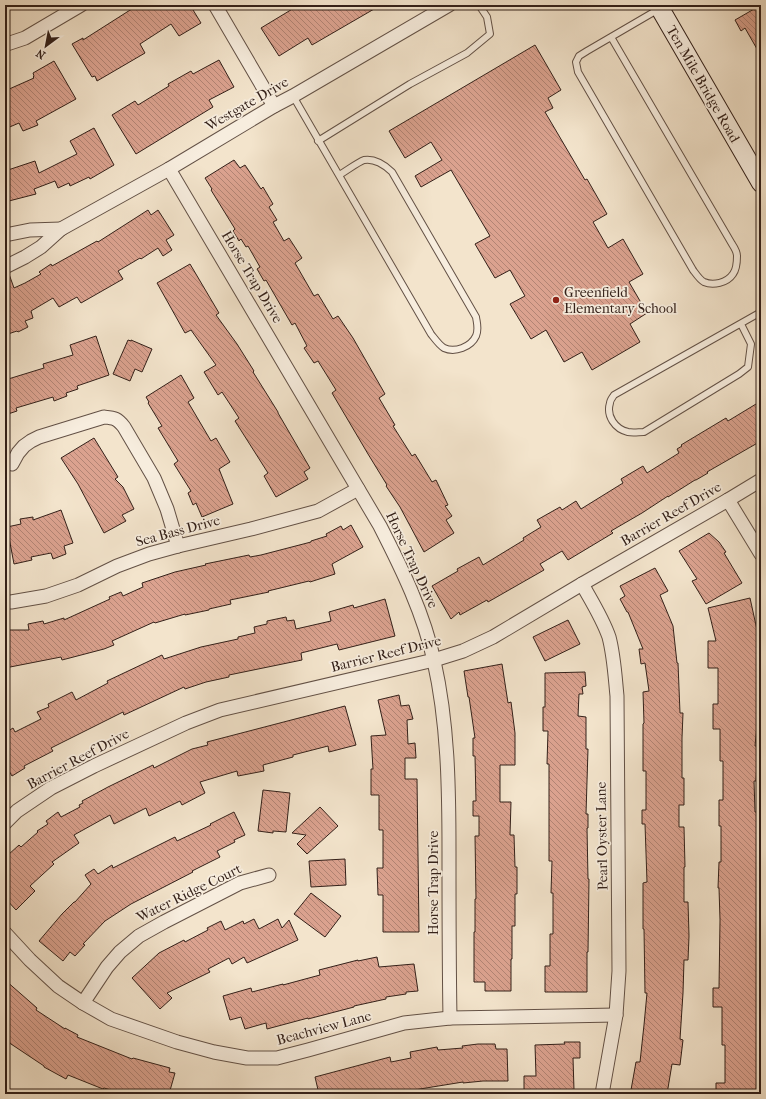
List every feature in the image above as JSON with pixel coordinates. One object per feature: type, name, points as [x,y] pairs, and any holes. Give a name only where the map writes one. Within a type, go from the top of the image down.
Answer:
[{"type":"street","points":[[5,44],[25,38],[81,5]]},
{"type":"street","points":[[215,5],[274,106]]},
{"type":"street","name":"Westgate Drive","points":[[5,267],[41,247],[61,229],[169,170],[274,106],[449,5]]},
{"type":"street","name":"Ten Mile Bridge Road","points":[[659,7],[761,183]]},
{"type":"street","name":"Horse Trap Drive","points":[[169,170],[380,526],[396,557],[424,624],[434,660],[443,711],[447,764],[449,810],[450,1018]]},
{"type":"street","name":"Westgate Drive","points":[[5,235],[30,230],[61,229]]},
{"type":"street","points":[[12,464],[24,446],[39,437],[104,417],[114,418],[124,426],[154,478],[167,509],[178,546]]},
{"type":"street","name":"Barrier Reef Drive","points":[[5,823],[17,811],[51,788],[186,723],[220,710],[434,660],[463,651],[492,637],[761,480]]},
{"type":"street","name":"Sea Bass Drive","points":[[5,602],[46,596],[78,585],[116,566],[149,554],[251,529],[318,510],[358,490]]},
{"type":"street","points":[[728,500],[761,554]]},
{"type":"street","name":"Pearl Oyster Lane","points":[[582,584],[608,636],[614,660],[616,682],[619,971],[616,1015],[602,1094]]},
{"type":"street","name":"Water Ridge Court","points":[[83,1003],[111,962],[120,952],[139,936],[240,883],[269,875]]},
{"type":"street","name":"Beachview Lane","points":[[5,933],[30,960],[58,986],[83,1003],[111,1019],[177,1042],[214,1052],[247,1058],[277,1058],[404,1023],[450,1018],[616,1015]]},
{"type":"lane","points":[[318,141],[410,84],[467,53],[490,34],[487,17],[479,5]]},
{"type":"lane","points":[[611,37],[737,255],[736,266],[733,274],[720,283],[711,284],[703,281],[689,264],[578,72],[576,62],[579,56],[659,7]]},
{"type":"lane","points":[[292,96],[431,334],[443,348],[450,350],[459,350],[468,344],[476,336],[478,327],[476,317],[392,172],[379,162],[363,160],[339,175]]},
{"type":"lane","points":[[741,324],[751,344],[748,367],[739,374],[644,432],[627,432],[619,428],[610,420],[610,403],[614,395],[761,312]]},
{"type":"building","points":[[138,5],[190,5],[201,23],[179,36],[171,24],[140,44],[145,53],[97,81],[95,76],[92,77],[72,44],[83,38],[83,40]]},
{"type":"building","points":[[299,5],[381,5],[312,45],[308,38],[279,56],[261,28]]},
{"type":"building","points":[[761,5],[761,56],[745,28],[741,31],[735,20]]},
{"type":"building","points":[[535,45],[561,90],[548,98],[553,108],[545,112],[607,214],[593,222],[608,248],[623,239],[643,274],[629,282],[647,313],[630,324],[640,342],[592,370],[582,352],[564,362],[546,330],[531,339],[510,304],[525,296],[510,270],[495,278],[475,244],[490,236],[451,170],[421,187],[415,176],[442,160],[431,142],[405,158],[389,131]]},
{"type":"building","points":[[219,60],[234,87],[209,100],[213,107],[136,154],[112,115],[135,101],[138,105],[169,86],[168,84],[191,71],[193,74]]},
{"type":"building","points":[[54,61],[76,99],[36,121],[38,125],[23,131],[19,123],[5,129],[5,96],[9,94],[7,90],[34,78],[33,73]]},
{"type":"building","points":[[94,128],[114,165],[90,179],[89,177],[70,186],[69,183],[58,188],[55,181],[34,189],[36,194],[5,202],[5,171],[35,161],[39,173],[77,154],[70,141]]},
{"type":"building","points":[[234,160],[240,168],[245,165],[261,189],[263,187],[273,204],[269,207],[277,220],[273,222],[284,241],[289,238],[302,258],[295,263],[314,296],[318,294],[333,319],[338,316],[353,338],[385,394],[379,398],[395,425],[393,426],[412,456],[415,454],[432,482],[436,480],[448,505],[445,506],[452,516],[446,520],[454,533],[424,552],[400,507],[386,486],[387,485],[332,393],[336,390],[318,361],[314,363],[304,348],[307,346],[295,323],[292,325],[266,280],[264,281],[257,269],[260,267],[248,246],[246,247],[241,239],[239,241],[233,231],[235,229],[205,178]]},
{"type":"building","points":[[148,210],[151,215],[158,210],[174,235],[166,240],[172,250],[163,256],[158,248],[141,259],[140,258],[118,271],[123,279],[81,303],[77,297],[59,307],[53,298],[31,311],[33,318],[25,321],[28,327],[18,332],[5,335],[5,275],[9,274],[14,288],[25,283],[41,274],[39,272],[51,264],[52,266],[97,241],[98,242]]},
{"type":"building","points":[[190,264],[219,313],[216,315],[254,371],[253,372],[310,468],[304,472],[308,479],[276,497],[264,476],[268,473],[235,421],[239,418],[222,392],[218,395],[204,372],[216,365],[191,330],[185,333],[157,283]]},
{"type":"building","points":[[96,336],[109,375],[77,386],[78,389],[66,393],[67,396],[54,401],[53,397],[16,408],[17,411],[5,415],[5,380],[44,368],[43,364],[73,355],[70,345]]},
{"type":"building","points":[[128,340],[152,349],[142,372],[135,369],[130,381],[113,374]]},
{"type":"building","points":[[181,375],[194,398],[188,402],[211,441],[216,438],[230,462],[219,469],[233,504],[202,517],[196,503],[193,505],[188,493],[191,491],[174,464],[178,461],[158,428],[162,426],[146,397]]},
{"type":"building","points":[[761,401],[761,441],[707,472],[708,473],[611,531],[613,533],[568,560],[562,551],[540,564],[544,570],[488,602],[487,600],[460,615],[459,612],[451,619],[432,586],[458,571],[457,569],[479,557],[483,565],[524,540],[523,538],[541,527],[537,520],[560,507],[562,510],[576,501],[581,509],[623,483],[621,479],[643,466],[647,473],[679,453],[677,449],[682,446],[681,445],[726,418],[728,421]]},
{"type":"building","points":[[94,438],[118,477],[115,479],[123,487],[134,509],[122,515],[126,521],[104,533],[78,484],[61,458]]},
{"type":"building","points":[[61,510],[73,543],[64,546],[66,554],[53,559],[51,553],[31,557],[32,560],[14,564],[7,527],[21,524],[20,519],[33,517],[33,520]]},
{"type":"building","points":[[351,525],[363,547],[332,564],[335,574],[310,582],[230,600],[231,604],[209,610],[185,614],[155,623],[154,622],[112,641],[114,645],[104,649],[62,660],[61,657],[5,668],[5,630],[29,630],[28,624],[43,621],[44,624],[64,618],[64,620],[110,599],[109,597],[121,592],[123,596],[143,587],[142,583],[175,572],[249,555],[250,557],[261,555],[311,542],[327,536],[326,534],[341,526],[343,530]]},
{"type":"building","points":[[709,533],[719,542],[726,552],[724,553],[742,583],[706,604],[692,581],[697,579],[679,551]]},
{"type":"building","points":[[655,568],[668,591],[660,595],[673,626],[678,663],[680,713],[683,713],[682,778],[684,778],[684,805],[679,805],[679,827],[684,827],[684,902],[688,902],[689,936],[688,960],[684,960],[680,1039],[683,1040],[680,1065],[672,1064],[667,1094],[656,1094],[631,1090],[636,1062],[640,1062],[647,993],[645,993],[643,883],[647,882],[645,824],[642,824],[642,810],[646,810],[646,771],[643,771],[643,692],[649,691],[645,663],[641,664],[639,649],[643,649],[628,612],[620,599],[625,596],[620,586]]},
{"type":"building","points":[[750,598],[757,630],[758,715],[755,746],[757,746],[756,781],[754,781],[755,812],[757,812],[761,1032],[759,1032],[759,1077],[757,1077],[756,1094],[716,1094],[716,1083],[725,1083],[725,1045],[722,1045],[722,1007],[713,1007],[713,988],[719,988],[720,920],[718,888],[719,862],[721,862],[721,826],[719,826],[719,800],[723,800],[723,761],[720,761],[720,729],[713,729],[713,704],[718,704],[718,668],[708,668],[708,641],[716,641],[708,608]]},
{"type":"building","points":[[385,599],[395,636],[339,650],[337,644],[301,653],[302,660],[229,675],[229,677],[206,682],[185,689],[184,687],[124,715],[123,712],[51,748],[53,751],[24,766],[25,768],[12,776],[5,765],[5,733],[13,728],[15,732],[41,719],[37,712],[49,707],[48,704],[72,692],[76,700],[108,683],[107,681],[162,655],[164,659],[201,647],[238,639],[238,637],[255,633],[254,627],[267,624],[267,621],[286,617],[287,621],[294,620],[296,629],[331,621],[329,612],[353,605],[354,608]]},
{"type":"building","points":[[568,620],[580,644],[545,661],[533,637]]},
{"type":"building","points":[[502,664],[508,703],[511,702],[515,733],[515,765],[500,765],[500,802],[511,802],[510,835],[514,835],[515,867],[517,867],[517,894],[515,894],[515,926],[512,926],[511,991],[485,991],[485,982],[474,982],[474,932],[476,899],[475,836],[479,836],[479,816],[473,816],[473,801],[476,801],[475,756],[473,756],[473,738],[475,738],[464,671]]},
{"type":"building","points":[[585,672],[586,686],[582,687],[583,694],[579,694],[578,716],[586,717],[586,749],[588,749],[586,814],[588,814],[587,828],[589,879],[587,992],[545,992],[545,966],[550,966],[550,934],[553,934],[553,893],[551,893],[552,861],[549,861],[549,764],[547,764],[548,731],[543,731],[545,673]]},
{"type":"building","points":[[399,695],[401,706],[409,705],[413,719],[407,720],[408,744],[415,743],[416,758],[405,758],[405,779],[417,779],[419,932],[383,932],[383,895],[378,895],[377,868],[383,868],[383,830],[379,830],[379,795],[371,795],[371,769],[373,769],[371,736],[386,735],[378,700]]},
{"type":"building","points":[[345,706],[356,745],[329,752],[328,746],[263,765],[264,771],[238,776],[237,771],[200,782],[205,793],[182,805],[180,801],[149,816],[146,808],[114,824],[110,815],[74,835],[79,843],[52,862],[54,864],[30,886],[35,891],[16,910],[5,898],[5,861],[10,856],[8,855],[19,845],[21,847],[38,832],[37,831],[48,824],[46,821],[58,812],[61,817],[80,807],[79,805],[83,803],[82,801],[108,787],[153,765],[154,768],[192,749],[208,745],[207,742]]},
{"type":"building","points":[[263,790],[290,793],[286,832],[273,831],[273,833],[258,831]]},
{"type":"building","points":[[320,807],[338,826],[307,854],[297,844],[306,835],[292,833]]},
{"type":"building","points":[[234,812],[245,835],[217,851],[220,857],[131,904],[105,921],[83,944],[85,945],[75,956],[70,952],[63,961],[39,941],[62,914],[91,884],[85,875],[94,869],[98,874],[112,865],[113,868],[175,837],[177,841]]},
{"type":"building","points":[[345,859],[346,885],[311,887],[309,861]]},
{"type":"building","points":[[311,893],[341,916],[325,937],[294,914]]},
{"type":"building","points":[[254,919],[259,929],[278,919],[282,928],[289,920],[298,940],[247,963],[244,957],[232,964],[229,958],[208,969],[210,972],[167,993],[172,998],[160,1009],[132,978],[159,953],[184,940],[185,942],[208,930],[207,928],[221,921],[225,930],[243,921],[244,924]]},
{"type":"building","points":[[377,957],[379,967],[414,964],[418,991],[406,992],[406,994],[386,997],[386,999],[267,1029],[266,1023],[245,1029],[241,1017],[230,1020],[223,996],[251,988],[252,992],[283,985],[320,975],[319,970],[358,960]]},
{"type":"building","points":[[5,980],[37,1008],[36,1010],[65,1029],[78,1035],[77,1037],[132,1059],[133,1058],[170,1068],[169,1072],[175,1073],[169,1094],[125,1094],[103,1089],[68,1075],[66,1079],[44,1067],[5,1040]]},
{"type":"building","points":[[564,1042],[580,1042],[580,1058],[573,1058],[574,1090],[571,1090],[571,1094],[524,1094],[524,1076],[536,1076],[535,1045],[565,1044]]},
{"type":"building","points":[[495,1044],[496,1049],[507,1049],[508,1081],[463,1082],[389,1094],[319,1094],[315,1077],[390,1057],[391,1062],[411,1058],[410,1052],[437,1047],[438,1050],[463,1048],[462,1046]]},
{"type":"place","name":"Greenfield Elementary School","points":[[556,300]]}]
